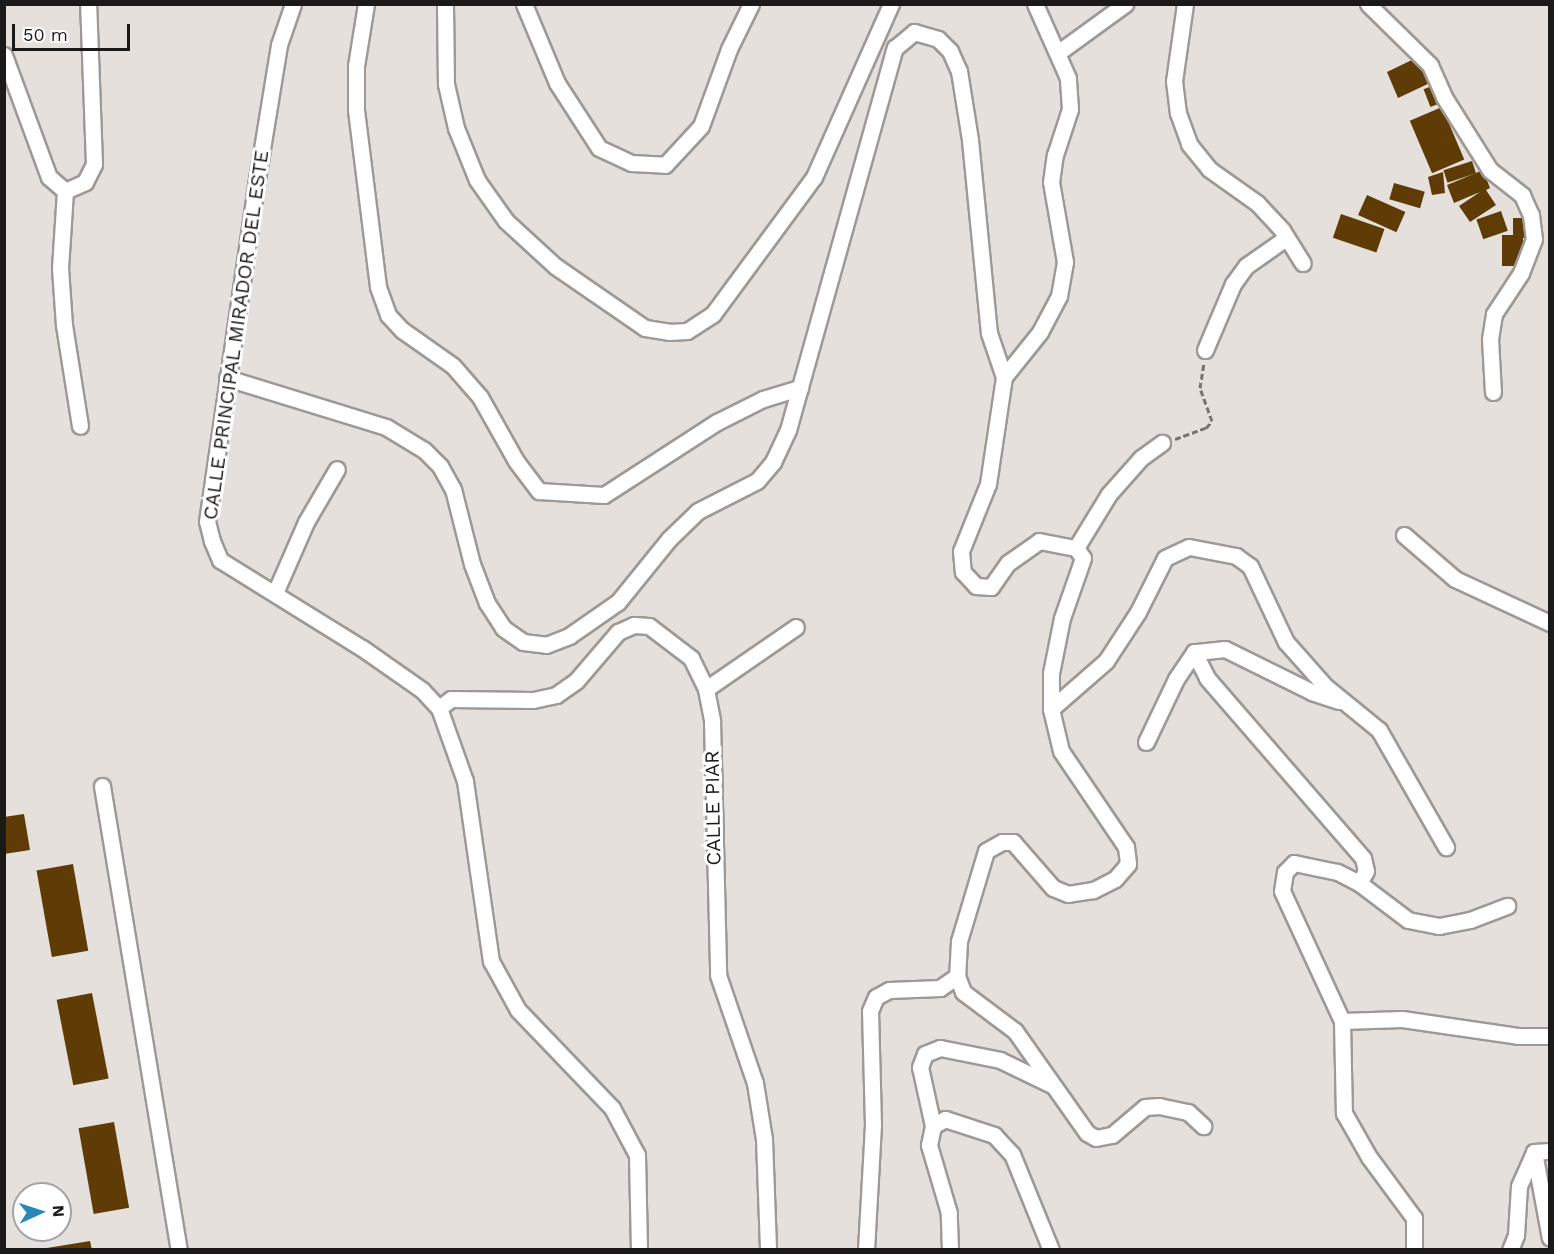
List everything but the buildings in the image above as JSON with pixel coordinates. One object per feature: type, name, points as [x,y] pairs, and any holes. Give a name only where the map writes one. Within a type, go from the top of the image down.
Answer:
[{"type":"street","points":[[65,191],[85,182],[94,164],[88,4]]},
{"type":"street","name":"CALLE PRINCIPAL MIRADOR DEL ESTE","points":[[293,4],[279,45],[207,521],[220,560],[362,648],[422,690],[439,708],[465,781],[491,961],[518,1010],[612,1108],[637,1155],[639,1250]]},
{"type":"street","points":[[366,4],[356,66],[356,110],[378,287],[388,315],[402,330],[453,366],[480,397],[516,461],[539,491],[604,495],[717,422],[763,399],[800,388]]},
{"type":"street","points":[[445,4],[446,84],[456,128],[477,180],[506,221],[555,266],[645,328],[669,332],[687,331],[713,314],[814,177],[891,4]]},
{"type":"street","points":[[524,4],[557,82],[599,148],[631,163],[665,165],[701,126],[729,49],[751,4]]},
{"type":"street","points":[[1004,377],[1040,332],[1059,296],[1065,262],[1051,182],[1055,154],[1070,109],[1068,78],[1059,52],[1035,4]]},
{"type":"street","points":[[1059,52],[1125,4]]},
{"type":"street","points":[[1185,4],[1174,81],[1178,113],[1189,144],[1209,169],[1257,203],[1287,238],[1303,263]]},
{"type":"street","points":[[1368,4],[1430,65],[1444,97],[1490,170],[1522,195],[1531,215],[1534,239],[1521,273],[1494,314],[1490,339],[1493,392]]},
{"type":"street","points":[[227,378],[319,403],[386,428],[424,450],[440,466],[453,489],[472,564],[487,603],[502,628],[523,642],[546,645],[569,636],[618,602],[669,539],[698,511],[757,481],[772,462],[788,429],[895,48],[914,32],[938,39],[950,51],[959,71],[970,140],[989,333],[1004,377],[988,484],[961,551],[963,572],[976,586],[991,587],[1008,562],[1039,541],[1076,548],[1083,558],[1062,618],[1051,673],[1051,709],[1061,751],[1126,847],[1128,864],[1115,879],[1093,890],[1068,894],[1053,888],[1013,842],[1002,842],[986,851],[960,940],[957,976],[963,992],[1016,1032],[1088,1132],[1096,1137],[1112,1135],[1145,1107],[1159,1106],[1188,1112],[1203,1126]]},
{"type":"street","points":[[4,55],[49,177],[65,191]]},
{"type":"street","points":[[65,191],[60,268],[64,325],[80,426]]},
{"type":"street","points":[[1205,350],[1233,284],[1246,266],[1287,238]]},
{"type":"street","points":[[1076,548],[1109,494],[1141,458],[1162,443]]},
{"type":"street","points":[[274,593],[306,522],[337,469]]},
{"type":"street","points":[[1404,535],[1455,579],[1550,623]]},
{"type":"street","points":[[1051,709],[1106,661],[1138,612],[1165,558],[1189,547],[1236,556],[1250,566],[1286,642],[1346,703],[1379,730],[1446,848]]},
{"type":"street","name":"CALLE PIAR","points":[[439,708],[451,699],[533,700],[556,695],[576,681],[618,632],[634,625],[649,626],[668,637],[691,658],[706,689],[712,721],[715,944],[729,1012],[755,1083],[764,1139],[768,1250]]},
{"type":"street","points":[[706,689],[796,627]]},
{"type":"street","points":[[1194,652],[1225,649],[1312,692],[1346,703]]},
{"type":"street","points":[[1146,742],[1176,679],[1194,652]]},
{"type":"street","points":[[1194,652],[1207,678],[1363,858],[1366,871],[1359,883]]},
{"type":"street","points":[[102,786],[179,1250]]},
{"type":"street","points":[[1414,1250],[1414,1218],[1369,1156],[1344,1113],[1342,1021],[1282,891],[1285,872],[1294,863],[1337,872],[1359,883],[1408,920],[1439,926],[1470,920],[1508,906]]},
{"type":"street","points":[[866,1250],[873,1125],[870,1011],[876,997],[889,990],[940,988],[957,976]]},
{"type":"street","points":[[1342,1021],[1402,1019],[1518,1036],[1550,1036]]},
{"type":"street","points":[[950,1250],[949,1213],[929,1145],[933,1126],[920,1067],[925,1054],[940,1048],[1000,1060],[1054,1086]]},
{"type":"street","points":[[933,1126],[945,1119],[994,1135],[1012,1154],[1051,1250]]},
{"type":"street","points":[[1542,1151],[1550,1238]]},
{"type":"street","points":[[1510,1250],[1516,1235],[1518,1186],[1542,1151]]},
{"type":"path","points":[[1162,443],[1206,428],[1212,421],[1200,388],[1205,350]]}]
